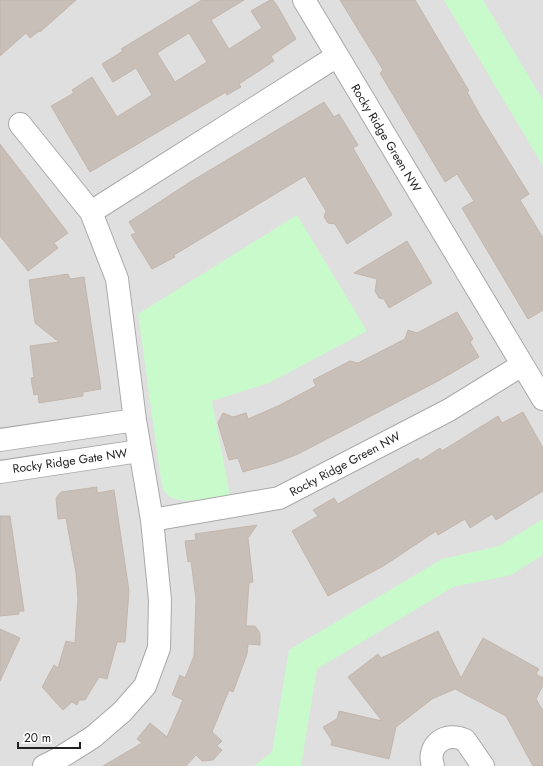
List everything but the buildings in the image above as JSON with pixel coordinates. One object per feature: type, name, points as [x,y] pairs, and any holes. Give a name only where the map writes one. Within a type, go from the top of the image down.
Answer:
[{"type":"street","name":"Rocky Ridge Green NW","points":[[304,0],[543,399]]},
{"type":"street","points":[[92,212],[337,56]]},
{"type":"street","points":[[20,124],[92,212],[117,279],[134,420],[152,520],[160,600],[159,648],[145,686],[122,712],[93,737],[58,760],[44,766]]},
{"type":"street","name":"Rocky Ridge Green NW","points":[[152,520],[279,498],[449,410],[522,365]]},
{"type":"street","points":[[0,440],[134,420]]},
{"type":"street","name":"Rocky Ridge Gate NW","points":[[0,472],[139,451]]},
{"type":"street","points":[[433,766],[432,754],[434,747],[438,741],[451,736],[465,740],[483,766]]},
{"type":"shaded area","points":[[0,0],[543,0],[543,766],[0,766]]},
{"type":"green space","points":[[444,0],[483,0],[543,100],[543,166]]},
{"type":"green space","points":[[297,215],[367,331],[269,383],[212,401],[230,495],[186,501],[170,497],[164,491],[161,480],[138,314]]},
{"type":"green space","points":[[543,519],[543,555],[511,575],[453,587],[317,669],[301,766],[254,766],[272,752],[289,650],[442,559],[499,546]]}]
